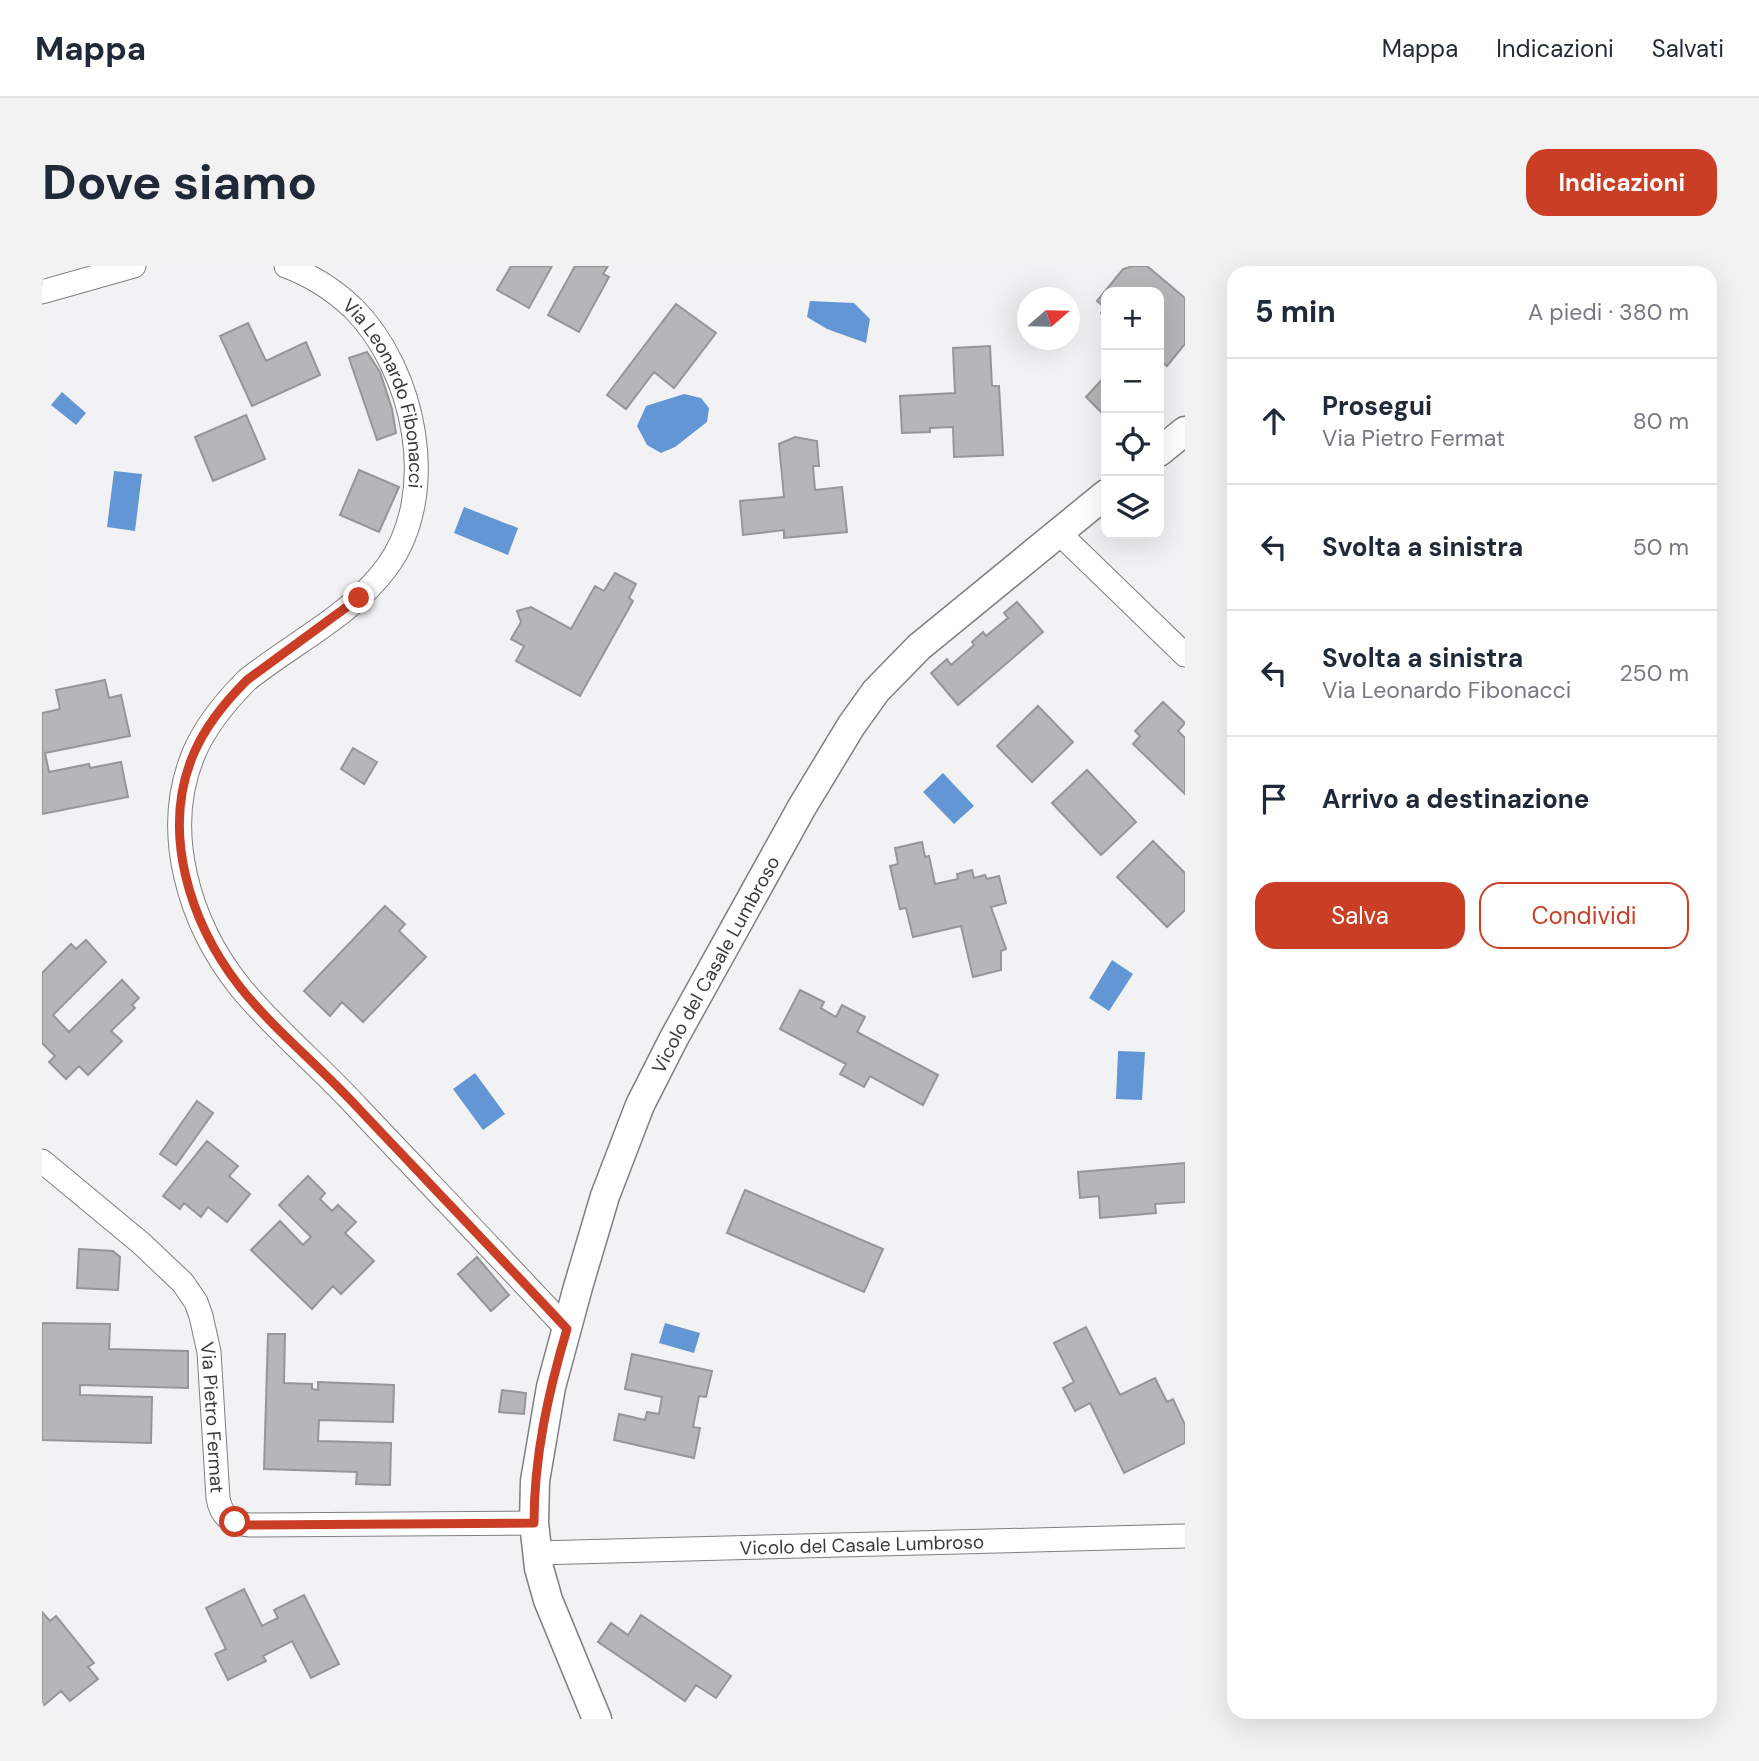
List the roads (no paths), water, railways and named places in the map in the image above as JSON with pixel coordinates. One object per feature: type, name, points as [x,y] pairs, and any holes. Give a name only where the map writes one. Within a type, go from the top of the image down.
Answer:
[{"type":"street","points":[[42,292],[134,266]]},
{"type":"street","name":"Via Leonardo Fibonacci","points":[[286,266],[313,279],[344,300],[382,347],[399,382],[411,421],[416,459],[415,494],[404,537],[394,557],[374,583],[350,606],[247,680],[208,727],[194,752],[182,792],[180,834],[187,882],[212,943],[247,995],[325,1072],[567,1329]]},
{"type":"street","points":[[1164,448],[1185,431]]},
{"type":"street","name":"Vicolo del Casale Lumbroso","points":[[597,1719],[548,1600],[536,1553],[536,1466],[551,1387],[567,1329],[606,1196],[644,1097],[817,781],[865,706],[904,661],[1101,498]]},
{"type":"street","points":[[1058,532],[1185,655]]},
{"type":"street","name":"Via Pietro Fermat","points":[[42,1161],[163,1263],[183,1283],[196,1302],[209,1352],[219,1505],[230,1520],[250,1525],[534,1523]]},
{"type":"street","name":"Vicolo del Casale Lumbroso","points":[[536,1553],[1185,1536]]},
{"type":"water","points":[[810,301],[854,303],[870,319],[866,343],[827,329],[807,317]]},
{"type":"water","points":[[62,392],[86,413],[76,425],[51,405]]},
{"type":"water","points":[[684,394],[701,398],[709,408],[707,422],[675,447],[661,453],[647,445],[637,426],[646,406]]},
{"type":"water","points":[[114,471],[142,474],[135,531],[107,527]]},
{"type":"water","points":[[464,507],[518,528],[508,555],[454,533]]},
{"type":"water","points":[[943,773],[974,806],[954,824],[923,792]]},
{"type":"water","points":[[1112,960],[1133,974],[1109,1011],[1089,998]]},
{"type":"water","points":[[1118,1051],[1145,1052],[1142,1100],[1116,1099]]},
{"type":"water","points":[[475,1073],[505,1114],[483,1130],[453,1089]]},
{"type":"water","points":[[665,1323],[700,1333],[694,1353],[659,1343]]}]
